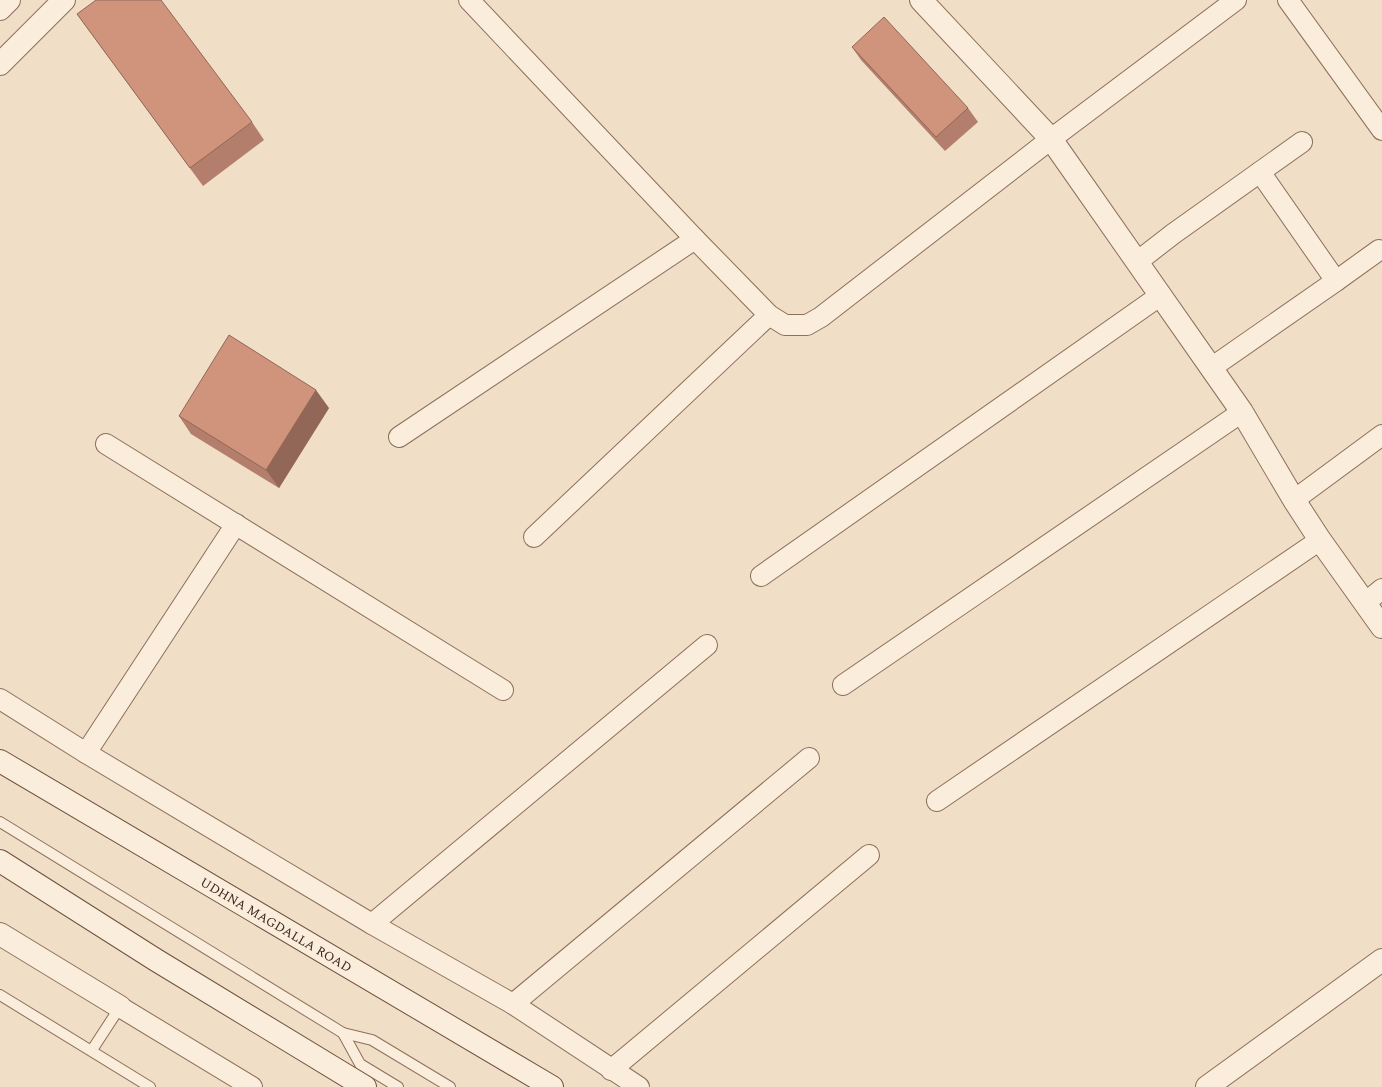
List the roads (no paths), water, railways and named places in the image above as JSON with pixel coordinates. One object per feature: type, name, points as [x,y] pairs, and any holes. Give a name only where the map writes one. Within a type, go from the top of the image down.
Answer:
[{"type":"street","points":[[0,9],[9,0]]},
{"type":"street","points":[[0,64],[64,0]]},
{"type":"street","points":[[469,0],[769,315],[785,325],[806,326],[820,317],[1050,139],[1236,0]]},
{"type":"street","points":[[920,0],[1050,139],[1242,412],[1294,500],[1320,540],[1382,627]]},
{"type":"street","points":[[1288,0],[1382,130]]},
{"type":"street","points":[[1137,262],[1173,234],[1302,142]]},
{"type":"street","points":[[1260,172],[1336,282]]},
{"type":"street","points":[[399,437],[695,239]]},
{"type":"street","points":[[1211,368],[1336,282],[1379,250]]},
{"type":"street","points":[[761,576],[1160,295]]},
{"type":"street","points":[[534,537],[769,315]]},
{"type":"street","points":[[843,685],[1242,412]]},
{"type":"street","points":[[1294,500],[1382,435]]},
{"type":"street","points":[[106,444],[503,690]]},
{"type":"street","points":[[86,752],[236,524]]},
{"type":"street","points":[[937,801],[1320,540]]},
{"type":"street","points":[[1365,603],[1382,589]]},
{"type":"street","points":[[372,924],[707,645]]},
{"type":"street","points":[[0,699],[372,924],[514,1004],[638,1087]]},
{"type":"street","points":[[514,1004],[809,758]]},
{"type":"street","name":"UDHNA MAGDALLA ROAD","points":[[0,761],[552,1087]]},
{"type":"street","points":[[611,1070],[869,855]]},
{"type":"street","points":[[0,861],[156,960],[365,1087]]},
{"type":"street","points":[[0,934],[252,1087]]},
{"type":"street","points":[[1206,1087],[1382,960]]},
{"type":"lane","points":[[0,822],[343,1033],[372,1040],[450,1087]]},
{"type":"lane","points":[[0,995],[92,1050],[150,1087]]},
{"type":"lane","points":[[92,1050],[120,1007]]},
{"type":"lane","points":[[343,1033],[360,1064],[398,1087]]}]
